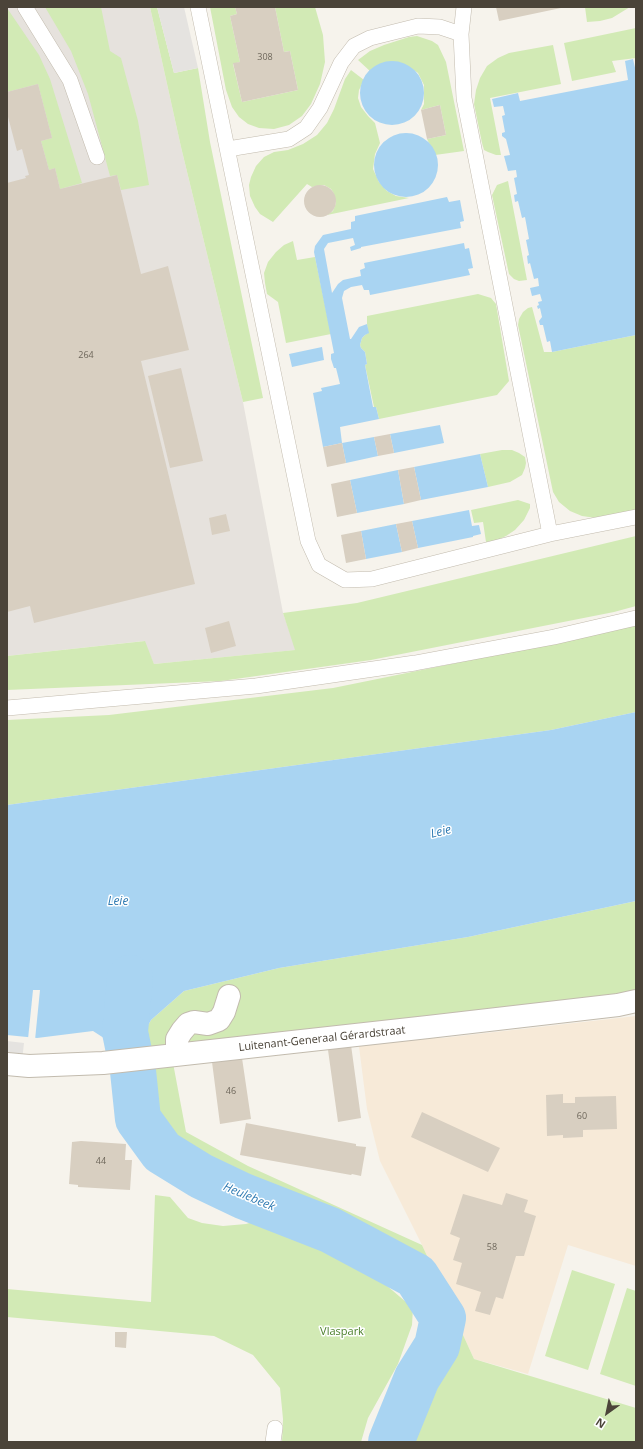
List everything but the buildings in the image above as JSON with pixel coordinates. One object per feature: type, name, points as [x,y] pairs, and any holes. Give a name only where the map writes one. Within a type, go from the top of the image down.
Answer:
[{"type":"street","points":[[171,1051],[182,1030],[188,1024],[194,1022],[208,1024],[219,1020],[224,1012],[230,996]]},
{"type":"street","name":"Luitenant-Generaal Gérardstraat","points":[[7,1064],[29,1066],[103,1064],[171,1051],[611,1006],[636,1001]]},
{"type":"lane","points":[[25,7],[70,80],[97,157]]},
{"type":"lane","points":[[198,7],[308,541],[319,565],[345,580],[372,579],[550,534],[636,517]]},
{"type":"lane","points":[[464,7],[461,34],[464,98],[550,534]]},
{"type":"lane","points":[[228,148],[290,139],[306,128],[320,108],[341,63],[354,46],[370,38],[418,26],[440,27],[461,34]]},
{"type":"lane","points":[[7,708],[256,686],[415,663],[554,636],[636,618]]},
{"type":"shaded area","points":[[7,7],[150,7],[181,147],[243,402],[283,613],[296,650],[154,664],[144,641],[7,656]]},
{"type":"shaded area","points":[[157,7],[184,7],[198,68],[174,73]]},
{"type":"shaded area","points":[[7,113],[17,150],[22,149],[29,175],[26,178],[7,183]]},
{"type":"shaded area","points":[[636,1016],[636,1266],[568,1245],[528,1374],[474,1359],[422,1245],[380,1161],[367,1109],[358,1039],[442,1038]]},
{"type":"shaded area","points":[[7,1041],[24,1043],[22,1061],[7,1059]]},
{"type":"green space","points":[[45,7],[101,7],[110,51],[121,58],[138,121],[149,185],[121,190],[117,175],[110,176],[88,94],[71,51]]},
{"type":"green space","points":[[150,7],[157,7],[174,73],[198,68],[210,142],[263,398],[243,402],[181,147]]},
{"type":"green space","points":[[210,7],[235,7],[237,14],[230,16],[240,62],[233,64],[242,102],[298,90],[290,51],[284,52],[275,7],[315,7],[323,35],[325,62],[320,84],[311,104],[302,116],[289,125],[274,129],[259,128],[248,124],[239,117],[232,107],[226,90]]},
{"type":"green space","points":[[585,7],[630,7],[612,18],[587,22]]},
{"type":"green space","points":[[7,8],[39,55],[50,79],[82,183],[60,189],[55,168],[49,170],[41,141],[52,138],[38,84],[7,92]]},
{"type":"green space","points":[[636,28],[636,58],[612,61],[616,72],[572,81],[564,43]]},
{"type":"green space","points":[[417,36],[432,41],[438,45],[446,62],[464,151],[435,155],[427,139],[446,135],[440,105],[421,110],[424,104],[424,85],[418,73],[412,69],[371,72],[358,60],[370,51],[384,45]]},
{"type":"green space","points":[[553,45],[561,84],[490,98],[501,155],[496,155],[484,150],[474,104],[480,78],[487,66],[498,58],[509,53]]},
{"type":"green space","points":[[351,70],[364,80],[359,90],[358,98],[361,107],[375,123],[380,143],[375,154],[373,169],[379,182],[387,191],[396,196],[409,198],[327,215],[333,211],[336,203],[333,192],[324,185],[312,187],[307,184],[273,222],[260,214],[250,196],[249,185],[256,166],[264,157],[274,152],[288,150],[303,144],[317,135],[327,123],[345,79]]},
{"type":"green space","points":[[508,181],[527,280],[519,281],[514,279],[509,274],[492,195],[497,185]]},
{"type":"green space","points":[[293,241],[297,260],[315,257],[331,334],[286,343],[278,302],[267,294],[264,273],[268,262],[276,252],[284,245]]},
{"type":"green space","points":[[478,294],[491,298],[496,304],[509,381],[497,395],[379,419],[376,407],[374,407],[365,365],[367,364],[365,352],[360,345],[362,338],[368,333],[367,316]]},
{"type":"green space","points":[[532,307],[544,352],[552,352],[636,335],[636,510],[596,518],[582,516],[570,511],[559,502],[553,492],[518,325],[519,319],[523,312]]},
{"type":"green space","points":[[502,450],[512,450],[525,457],[525,468],[522,475],[510,482],[488,487],[480,454]]},
{"type":"green space","points":[[518,500],[530,504],[530,508],[524,520],[515,530],[506,536],[495,541],[486,542],[483,522],[474,523],[471,510]]},
{"type":"green space","points":[[636,536],[636,606],[614,612],[371,660],[221,681],[7,690],[7,656],[145,641],[154,664],[295,650],[283,613],[357,603]]},
{"type":"green space","points":[[636,624],[636,712],[551,730],[7,805],[7,720],[109,715],[333,688],[589,636]]},
{"type":"green space","points":[[636,901],[636,990],[612,995],[142,1049],[140,1040],[151,1020],[184,991],[279,968],[468,937]]},
{"type":"green space","points":[[173,1063],[186,1132],[248,1166],[422,1245],[474,1359],[636,1408],[636,1442],[389,1442],[390,1432],[395,1420],[436,1362],[442,1337],[443,1312],[419,1267],[407,1255],[324,1213],[209,1161],[189,1156],[175,1150],[166,1137],[155,1113],[150,1088],[149,1067]]},
{"type":"green space","name":"Vlaspark","points":[[155,1195],[170,1197],[188,1218],[202,1223],[223,1226],[246,1224],[265,1218],[287,1235],[325,1251],[379,1279],[413,1308],[412,1325],[398,1364],[368,1418],[361,1442],[282,1442],[283,1419],[280,1388],[253,1355],[214,1336],[7,1317],[7,1289],[151,1302]]},
{"type":"green space","points":[[572,1270],[615,1284],[588,1370],[545,1356]]},
{"type":"green space","points":[[627,1288],[636,1291],[636,1386],[600,1374]]},
{"type":"water","points":[[633,59],[636,72],[636,335],[552,352],[550,341],[547,342],[543,325],[540,325],[539,321],[542,317],[540,308],[538,309],[537,306],[539,305],[538,302],[542,301],[540,294],[532,296],[530,288],[539,286],[538,278],[534,279],[530,263],[528,264],[527,256],[529,255],[526,240],[529,239],[525,217],[522,218],[518,201],[515,202],[514,195],[517,194],[514,178],[517,177],[516,170],[508,171],[504,156],[510,155],[506,139],[502,136],[502,133],[505,132],[502,116],[505,115],[503,106],[494,107],[492,99],[518,93],[520,101],[628,80],[625,61]]},
{"type":"water","points":[[386,61],[398,61],[415,70],[422,81],[424,93],[422,105],[415,116],[398,125],[386,125],[374,120],[365,111],[360,99],[360,87],[365,75],[374,66]]},
{"type":"water","points":[[406,133],[418,135],[429,142],[436,153],[438,165],[436,177],[429,188],[418,195],[406,197],[394,195],[383,188],[376,177],[374,165],[376,153],[383,142],[394,135]]},
{"type":"water","points":[[447,197],[449,202],[460,200],[464,221],[460,222],[461,228],[361,247],[351,251],[350,247],[355,245],[353,238],[328,243],[324,249],[332,293],[338,284],[343,280],[361,276],[360,270],[365,268],[364,263],[464,243],[465,249],[469,248],[473,268],[468,269],[470,275],[370,295],[369,290],[364,290],[362,285],[351,287],[344,291],[342,298],[350,339],[359,327],[367,324],[369,333],[362,338],[360,345],[365,352],[367,364],[365,365],[373,407],[376,407],[379,419],[340,427],[342,443],[323,447],[313,393],[322,391],[321,388],[340,384],[336,368],[334,368],[331,359],[331,354],[334,353],[314,252],[315,246],[323,235],[351,229],[351,222],[355,221],[355,216]]},
{"type":"water","points":[[322,347],[324,360],[292,367],[289,354]]},
{"type":"water","points":[[440,425],[444,443],[394,453],[390,434]]},
{"type":"water","points":[[374,437],[378,456],[346,463],[342,443]]},
{"type":"water","points":[[480,454],[488,487],[421,500],[414,467]]},
{"type":"water","points":[[398,470],[404,504],[357,513],[350,480]]},
{"type":"water","points":[[469,510],[472,526],[479,525],[481,534],[418,548],[412,521]]},
{"type":"water","points":[[396,524],[402,552],[366,559],[361,531]]},
{"type":"water","name":"Leie","points":[[636,712],[636,901],[468,937],[279,968],[184,991],[151,1020],[140,1040],[110,1042],[93,1031],[37,1038],[7,1035],[7,805],[551,730]]},
{"type":"pier","points":[[33,990],[40,990],[35,1040],[28,1039]]},
{"type":"waterway","name":"Heulebeek","points":[[130,978],[125,1032],[133,1071],[138,1119],[162,1152],[201,1176],[243,1196],[330,1230],[416,1276],[443,1318],[437,1346],[417,1378],[391,1442]]}]
